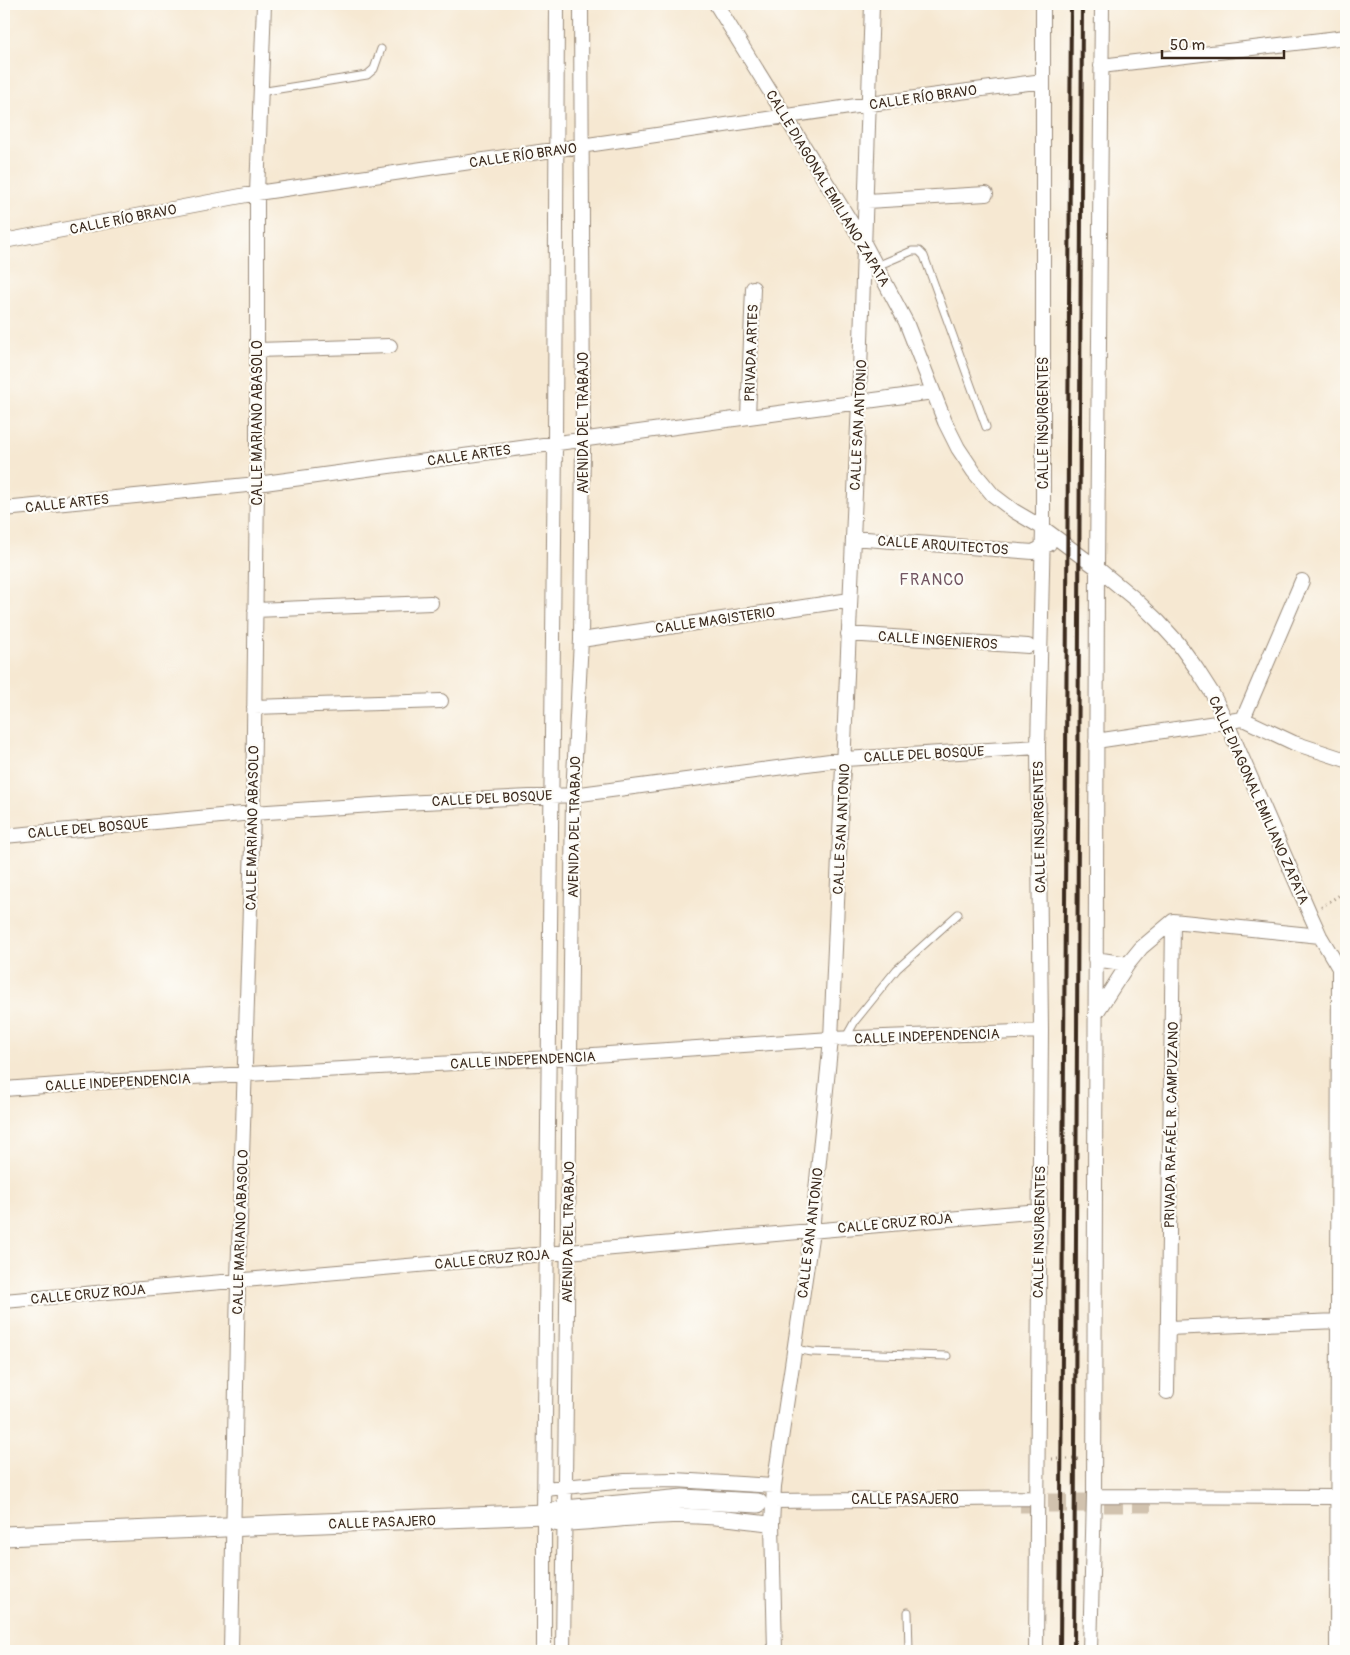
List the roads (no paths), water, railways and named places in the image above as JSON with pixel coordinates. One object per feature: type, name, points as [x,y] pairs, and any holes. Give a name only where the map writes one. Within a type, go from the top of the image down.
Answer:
[{"type":"street","name":"CALLE MARIANO ABASOLO","points":[[230,1651],[238,1281],[253,813],[257,484],[257,193],[264,4]]},
{"type":"street","name":"AVENIDA DEL TRABAJO","points":[[544,1651],[557,4]]},
{"type":"street","name":"AVENIDA DEL TRABAJO","points":[[563,1651],[573,795],[581,640],[583,440],[581,4]]},
{"type":"street","name":"CALLE DIAGONAL EMILIANO ZAPATA","points":[[716,4],[866,245],[906,322],[945,422],[958,448],[974,472],[993,494],[1014,511],[1043,528],[1136,600],[1178,644],[1206,684],[1226,721],[1320,936],[1343,975]]},
{"type":"street","name":"CALLE SAN ANTONIO","points":[[775,1651],[772,1524],[766,1502],[774,1486],[838,1039],[848,634],[866,245],[872,4]]},
{"type":"street","name":"CALLE INSURGENTES","points":[[1036,1651],[1041,1031],[1038,549],[1043,528],[1043,4]]},
{"type":"street","points":[[1090,1651],[1094,1496],[1096,741],[1102,4]]},
{"type":"street","points":[[1101,66],[1346,37]]},
{"type":"street","name":"CALLE RÍO BRAVO","points":[[4,241],[257,193],[557,151],[870,104],[1043,81]]},
{"type":"street","points":[[867,201],[986,194]]},
{"type":"street","name":"PRIVADA ARTES","points":[[748,417],[754,288]]},
{"type":"street","points":[[257,350],[390,346]]},
{"type":"street","name":"CALLE ARTES","points":[[4,509],[257,484],[933,392]]},
{"type":"street","name":"CALLE ARQUITECTOS","points":[[853,538],[1038,549]]},
{"type":"street","points":[[1038,549],[1058,540]]},
{"type":"street","points":[[1243,719],[1302,581]]},
{"type":"street","name":"CALLE MAGISTERIO","points":[[581,640],[850,600]]},
{"type":"street","points":[[255,610],[431,603]]},
{"type":"street","name":"CALLE INGENIEROS","points":[[848,634],[1028,646]]},
{"type":"street","points":[[254,707],[441,701]]},
{"type":"street","points":[[1096,741],[1243,719],[1294,743],[1346,760]]},
{"type":"street","name":"CALLE DEL BOSQUE","points":[[4,836],[253,813],[573,795],[844,758],[1038,747]]},
{"type":"street","points":[[1095,1015],[1128,964],[1142,948],[1173,921],[1320,936]]},
{"type":"street","name":"PRIVADA RAFAÉL R. CAMPUZANO","points":[[1167,1392],[1173,921]]},
{"type":"street","points":[[1095,959],[1128,964]]},
{"type":"street","points":[[1337,1651],[1343,1502],[1338,1321],[1343,975]]},
{"type":"street","name":"CALLE INDEPENDENCIA","points":[[4,1089],[570,1057],[838,1039],[1041,1031]]},
{"type":"street","name":"CALLE CRUZ ROJA","points":[[4,1301],[1040,1210]]},
{"type":"street","points":[[1168,1328],[1338,1321]]},
{"type":"street","points":[[545,1489],[625,1481],[675,1480],[774,1486]]},
{"type":"street","points":[[1094,1496],[1343,1502]]},
{"type":"street","name":"CALLE PASAJERO","points":[[4,1536],[544,1519],[683,1500],[766,1502],[1037,1498]]},
{"type":"street","points":[[565,1517],[625,1518],[674,1516],[724,1518],[772,1524]]},
{"type":"lane","points":[[260,92],[368,75],[374,69],[381,49]]},
{"type":"lane","points":[[877,266],[912,251],[918,251],[924,256],[986,427]]},
{"type":"lane","points":[[838,1039],[897,969],[958,914]]},
{"type":"lane","points":[[795,1349],[812,1352],[948,1356]]},
{"type":"lane","points":[[908,1612],[909,1651]]},
{"type":"tunnel","points":[[1020,1503],[1160,1503]]},
{"type":"railway","points":[[1060,1651],[1071,4]]},
{"type":"railway","points":[[1074,1651],[1082,4]]},
{"type":"district","name":"FRANCO","points":[[932,579]]}]
